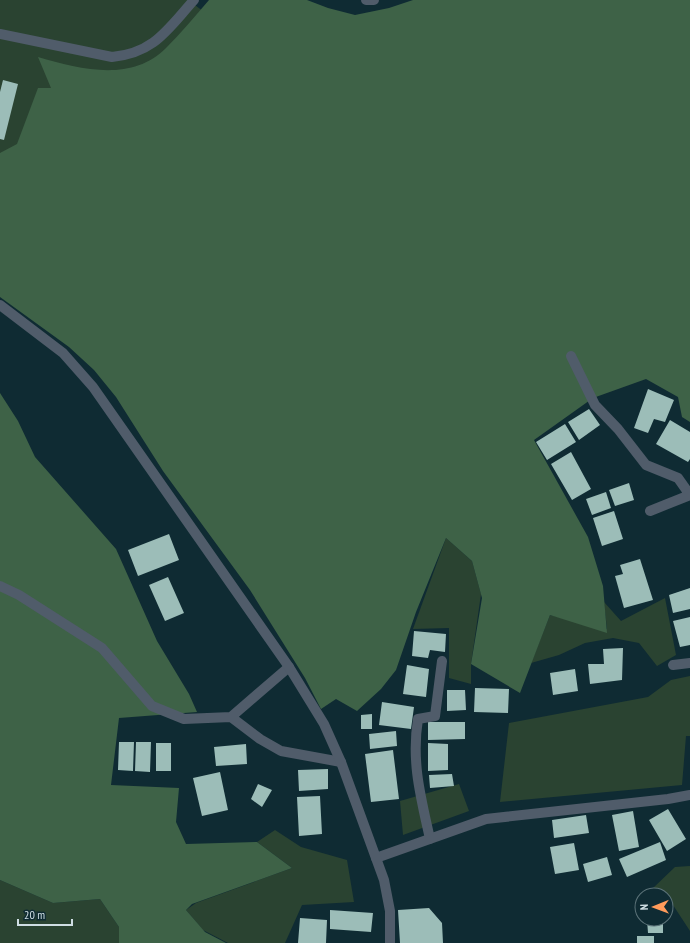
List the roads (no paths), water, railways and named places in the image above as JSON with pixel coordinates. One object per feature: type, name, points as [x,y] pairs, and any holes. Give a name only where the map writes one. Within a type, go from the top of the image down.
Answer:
[{"type":"street","points":[[0,34],[112,58],[125,56],[145,49],[164,34],[194,0]]},
{"type":"street","points":[[366,0],[374,0]]},
{"type":"street","points":[[0,306],[63,353],[93,387],[289,667],[324,724],[341,762],[384,880],[390,911],[390,943]]},
{"type":"street","points":[[571,356],[595,405],[618,429],[646,465],[678,478],[690,495],[650,511]]},
{"type":"street","points":[[0,586],[19,595],[102,648],[152,706],[184,719],[231,717],[289,667]]},
{"type":"street","points":[[430,839],[416,773],[415,740],[418,719],[435,716],[442,661]]},
{"type":"street","points":[[672,665],[690,663]]},
{"type":"street","points":[[231,717],[260,739],[281,751],[341,762]]},
{"type":"street","points":[[376,858],[486,819],[668,799],[690,795]]}]
